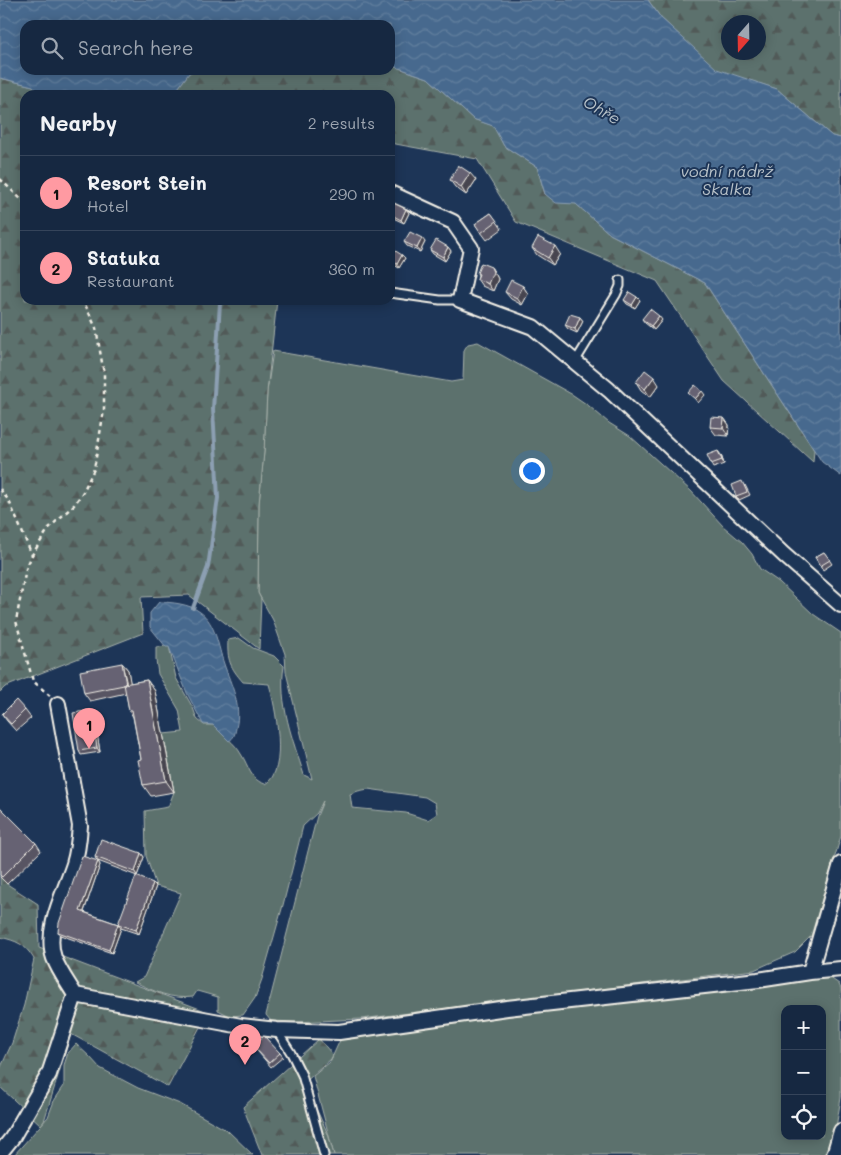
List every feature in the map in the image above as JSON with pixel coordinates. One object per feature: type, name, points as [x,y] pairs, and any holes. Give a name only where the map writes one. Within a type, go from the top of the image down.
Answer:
[{"type":"street","points":[[395,195],[452,222],[471,248],[460,300],[533,327],[609,390],[784,555],[841,605]]},
{"type":"street","points":[[0,1153],[12,1138],[49,1074],[75,995],[54,958],[51,941],[53,923],[79,844],[80,826],[58,704]]},
{"type":"street","points":[[810,972],[841,864]]},
{"type":"street","points":[[75,995],[241,1026],[277,1030],[339,1032],[507,1008],[841,969]]},
{"type":"street","points":[[834,1155],[841,1131]]},
{"type":"lane","points":[[575,362],[616,295],[620,286],[620,280]]},
{"type":"lane","points":[[395,294],[440,300],[460,300]]},
{"type":"lane","points":[[277,1030],[302,1075],[324,1155]]},
{"type":"path","points":[[0,178],[20,198]]},
{"type":"path","points":[[58,704],[33,681],[16,621],[26,569],[32,554],[49,528],[74,504],[83,492],[94,469],[104,410],[104,374],[96,328],[85,305]]},
{"type":"path","points":[[0,489],[9,501],[32,554]]},
{"type":"green space","points":[[648,0],[841,0],[841,138],[832,136],[777,89],[717,70],[661,18]]},
{"type":"green space","points":[[395,67],[428,78],[473,119],[494,126],[504,146],[537,167],[545,194],[576,204],[610,234],[705,283],[814,450],[813,462],[724,381],[657,281],[516,222],[477,159],[395,144],[395,90],[177,90],[188,75],[395,75]]},
{"type":"green space","points":[[0,78],[33,86],[37,90],[20,90],[20,305],[276,305],[267,392],[259,504],[258,593],[261,599],[259,649],[189,595],[141,597],[143,633],[5,687],[0,692]]},
{"type":"green space","points":[[478,342],[573,395],[609,423],[630,436],[691,491],[723,526],[742,542],[752,554],[760,569],[779,582],[813,614],[841,633],[841,836],[811,936],[795,952],[754,970],[361,1019],[296,1022],[271,1021],[266,1015],[317,816],[323,801],[317,813],[303,826],[262,979],[255,998],[243,1015],[230,1016],[218,1010],[218,997],[197,991],[193,997],[170,996],[135,982],[144,977],[181,893],[156,886],[146,856],[145,811],[168,807],[174,792],[163,734],[183,732],[179,710],[158,674],[156,647],[169,646],[176,678],[197,719],[204,725],[213,725],[228,739],[238,750],[253,776],[265,784],[272,777],[277,766],[277,722],[272,694],[269,684],[243,682],[232,667],[228,653],[228,640],[239,638],[253,648],[274,656],[284,666],[283,694],[295,748],[304,775],[312,779],[286,672],[285,654],[273,620],[258,593],[259,504],[267,392],[273,351],[451,382],[463,380],[464,350],[468,344]],"holes":[[[368,789],[425,797],[435,803],[437,814],[428,820],[406,813],[352,808],[350,794]]]},
{"type":"green space","points":[[0,877],[7,884],[38,904],[39,948],[208,1012],[168,1087],[71,1034],[44,1121],[41,1125],[0,1087],[0,1069],[12,1043],[24,1005],[34,959],[20,944],[0,937]]},
{"type":"green space","points":[[829,977],[839,984],[841,989],[841,1098],[829,1155],[334,1155],[313,1076],[330,1062],[341,1038],[762,983]]},
{"type":"green space","points":[[319,1039],[333,1055],[304,1083],[328,1134],[334,1155],[262,1155],[243,1107]]},
{"type":"green space","points":[[76,1044],[100,1068],[138,1088],[180,1104],[228,1131],[253,1155],[14,1155],[48,1117],[54,1101],[64,1086],[64,1065],[68,1053]]},
{"type":"water","name":"vodní nádrž Skalka","points":[[0,0],[648,0],[661,18],[717,69],[777,89],[832,136],[841,138],[841,476],[822,462],[705,283],[610,234],[576,204],[556,203],[545,194],[537,167],[504,146],[493,126],[473,119],[428,78],[395,67],[395,20],[20,20],[20,75],[188,75],[177,90],[37,90],[33,86],[0,78]]},
{"type":"water","points":[[159,602],[169,602],[191,607],[200,612],[210,622],[237,703],[236,730],[229,741],[213,725],[203,724],[187,693],[169,647],[166,647],[150,627],[150,613]]},
{"type":"building","points":[[458,165],[470,173],[461,187],[450,180]]},
{"type":"building","points":[[395,204],[406,209],[401,220],[395,217]]},
{"type":"building","points":[[491,213],[497,221],[481,233],[475,224]]},
{"type":"building","points":[[410,232],[422,238],[417,248],[404,242]]},
{"type":"building","points":[[538,237],[555,246],[548,258],[532,248]]},
{"type":"building","points":[[436,240],[448,247],[443,257],[430,250]]},
{"type":"building","points":[[395,251],[402,255],[397,264],[395,263]]},
{"type":"building","points":[[481,263],[491,267],[493,272],[488,284],[477,279]]},
{"type":"building","points":[[511,280],[523,286],[517,298],[505,292]]},
{"type":"building","points":[[629,292],[637,297],[632,305],[624,300]]},
{"type":"building","points":[[650,309],[659,316],[651,326],[642,319]]},
{"type":"building","points":[[570,314],[580,317],[575,329],[565,325]]},
{"type":"building","points":[[645,370],[654,377],[645,389],[636,382]]},
{"type":"building","points":[[695,385],[702,391],[695,399],[688,393]]},
{"type":"building","points":[[711,417],[724,418],[723,428],[710,427]]},
{"type":"building","points":[[718,451],[722,460],[711,464],[707,455]]},
{"type":"building","points":[[742,481],[747,492],[736,496],[732,485]]},
{"type":"building","points":[[824,552],[830,560],[820,566],[815,557]]},
{"type":"building","points":[[122,663],[126,684],[84,693],[80,671]]},
{"type":"building","points":[[147,680],[166,781],[143,785],[138,760],[141,759],[132,710],[129,710],[124,684]]},
{"type":"building","points":[[16,700],[25,710],[11,724],[2,714]]},
{"type":"building","points":[[91,710],[97,748],[79,751],[73,713]]},
{"type":"building","points":[[0,807],[36,843],[2,877],[0,875]]},
{"type":"building","points":[[101,839],[141,853],[135,872],[95,857]]},
{"type":"building","points":[[82,856],[98,861],[80,911],[118,924],[109,950],[58,932],[59,923]]},
{"type":"building","points":[[136,876],[153,883],[136,930],[118,924]]},
{"type":"building","points":[[264,1036],[280,1053],[269,1063],[253,1046]]},
{"type":"waterway","points":[[193,608],[208,567],[218,498],[213,409],[220,305]]},
{"type":"place","name":"Resort Stein","points":[[89,749]]},
{"type":"place","name":"Statuka","points":[[245,1065]]},
{"type":"water label","name":"Ohře","points":[[602,110]]}]
